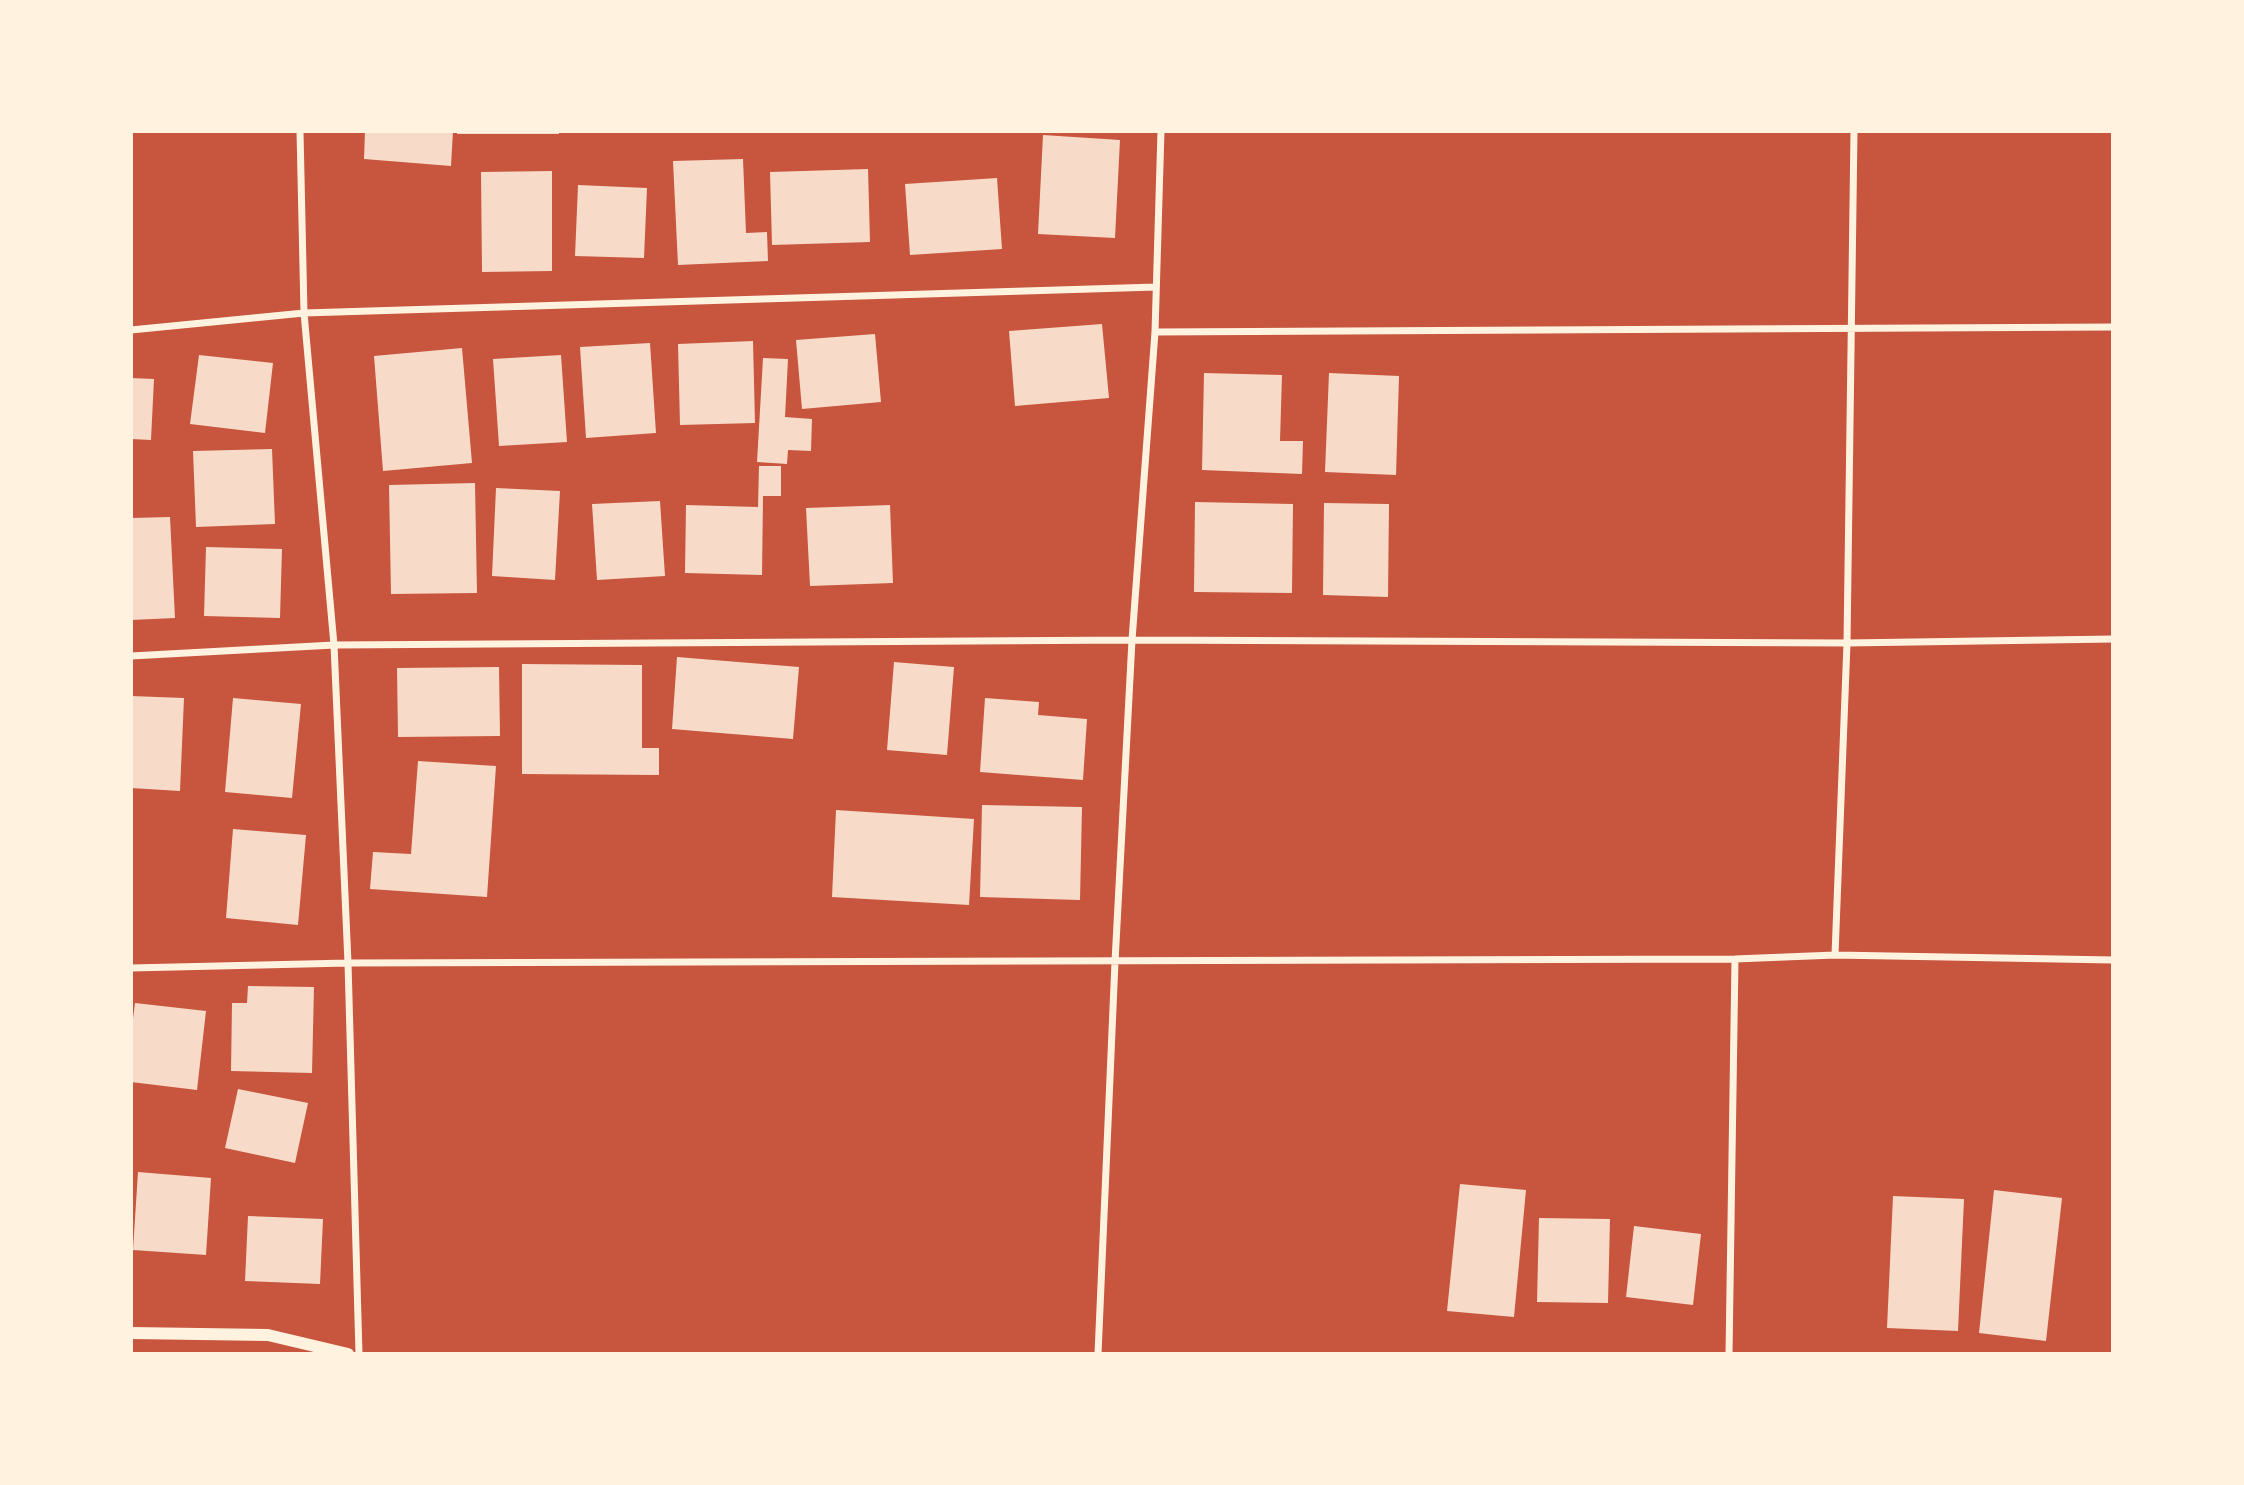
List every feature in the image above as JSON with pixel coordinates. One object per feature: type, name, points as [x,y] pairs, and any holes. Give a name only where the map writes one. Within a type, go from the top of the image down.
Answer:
[{"type":"street","points":[[300,131],[304,313],[334,645],[348,963],[359,1354]]},
{"type":"street","points":[[1098,1354],[1132,640],[1156,332],[1161,131]]},
{"type":"street","points":[[1835,955],[1847,643],[1854,131]]},
{"type":"street","points":[[131,330],[304,313],[1156,287]]},
{"type":"street","points":[[1156,332],[2113,327]]},
{"type":"street","points":[[131,656],[334,645],[1132,640],[1847,643],[2113,639]]},
{"type":"street","points":[[131,968],[348,963],[1735,959],[1835,955],[2113,960]]},
{"type":"street","points":[[1729,1354],[1735,959]]},
{"type":"street","points":[[131,1333],[268,1335],[348,1354]]},
{"type":"building","points":[[365,131],[453,131],[451,166],[364,159]]},
{"type":"building","points":[[457,131],[559,131],[559,134],[457,134]]},
{"type":"building","points":[[1043,135],[1120,140],[1115,238],[1038,234]]},
{"type":"building","points":[[743,159],[746,233],[767,232],[768,261],[678,265],[673,161]]},
{"type":"building","points":[[868,169],[870,242],[772,245],[770,172]]},
{"type":"building","points":[[552,171],[552,271],[482,272],[481,172]]},
{"type":"building","points":[[997,178],[1002,249],[910,255],[905,184]]},
{"type":"building","points":[[578,185],[647,188],[644,258],[575,256]]},
{"type":"building","points":[[1102,324],[1109,398],[1015,406],[1009,331]]},
{"type":"building","points":[[875,334],[881,402],[802,409],[796,340]]},
{"type":"building","points":[[753,341],[755,423],[680,425],[678,344]]},
{"type":"building","points":[[650,343],[656,433],[586,438],[580,347]]},
{"type":"building","points":[[462,348],[472,463],[383,471],[374,356]]},
{"type":"building","points":[[199,355],[273,363],[265,433],[190,424]]},
{"type":"building","points":[[561,355],[567,442],[499,446],[493,359]]},
{"type":"building","points":[[763,358],[788,359],[785,417],[812,419],[811,451],[788,450],[787,464],[757,462]]},
{"type":"building","points":[[1204,373],[1282,375],[1280,441],[1303,441],[1302,474],[1202,470]]},
{"type":"building","points":[[1329,373],[1399,376],[1396,475],[1325,472]]},
{"type":"building","points":[[131,378],[154,379],[151,440],[131,439]]},
{"type":"building","points":[[272,449],[275,524],[196,527],[193,451]]},
{"type":"building","points":[[759,466],[781,466],[781,496],[763,496],[762,575],[685,573],[686,505],[758,507]]},
{"type":"building","points":[[475,483],[477,593],[391,594],[389,485]]},
{"type":"building","points":[[496,488],[560,491],[555,580],[492,576]]},
{"type":"building","points":[[660,501],[665,576],[597,580],[592,504]]},
{"type":"building","points":[[1195,502],[1293,504],[1292,593],[1194,592]]},
{"type":"building","points":[[1324,503],[1389,504],[1388,597],[1323,595]]},
{"type":"building","points":[[890,505],[893,583],[810,586],[806,508]]},
{"type":"building","points":[[170,517],[175,618],[131,620],[131,518]]},
{"type":"building","points":[[206,547],[282,549],[280,618],[204,616]]},
{"type":"building","points":[[677,657],[799,667],[793,739],[672,729]]},
{"type":"building","points":[[894,662],[954,667],[947,755],[887,750]]},
{"type":"building","points":[[522,664],[642,665],[642,748],[659,748],[659,775],[522,774]]},
{"type":"building","points":[[499,667],[500,736],[398,737],[397,668]]},
{"type":"building","points":[[131,696],[184,698],[180,791],[131,788]]},
{"type":"building","points":[[233,698],[301,704],[292,798],[225,792]]},
{"type":"building","points":[[985,698],[1039,702],[1038,715],[1087,719],[1083,780],[980,772]]},
{"type":"building","points":[[418,761],[496,766],[487,897],[370,889],[373,852],[411,854]]},
{"type":"building","points":[[982,805],[1082,807],[1080,900],[980,897]]},
{"type":"building","points":[[836,810],[974,819],[969,905],[832,897]]},
{"type":"building","points":[[233,829],[306,835],[298,925],[226,918]]},
{"type":"building","points":[[248,986],[314,987],[312,1073],[231,1071],[232,1003],[247,1003]]},
{"type":"building","points":[[135,1003],[206,1011],[197,1090],[131,1082],[131,1035]]},
{"type":"building","points":[[238,1089],[308,1103],[295,1163],[225,1148]]},
{"type":"building","points":[[138,1172],[211,1178],[206,1255],[133,1250]]},
{"type":"building","points":[[1460,1184],[1526,1190],[1514,1317],[1447,1311]]},
{"type":"building","points":[[1994,1190],[2062,1198],[2046,1341],[1979,1333]]},
{"type":"building","points":[[1893,1196],[1964,1199],[1958,1331],[1887,1328]]},
{"type":"building","points":[[248,1216],[323,1219],[320,1284],[245,1281]]},
{"type":"building","points":[[1539,1218],[1610,1219],[1608,1303],[1537,1302]]},
{"type":"building","points":[[1634,1226],[1701,1234],[1693,1305],[1626,1297]]}]
